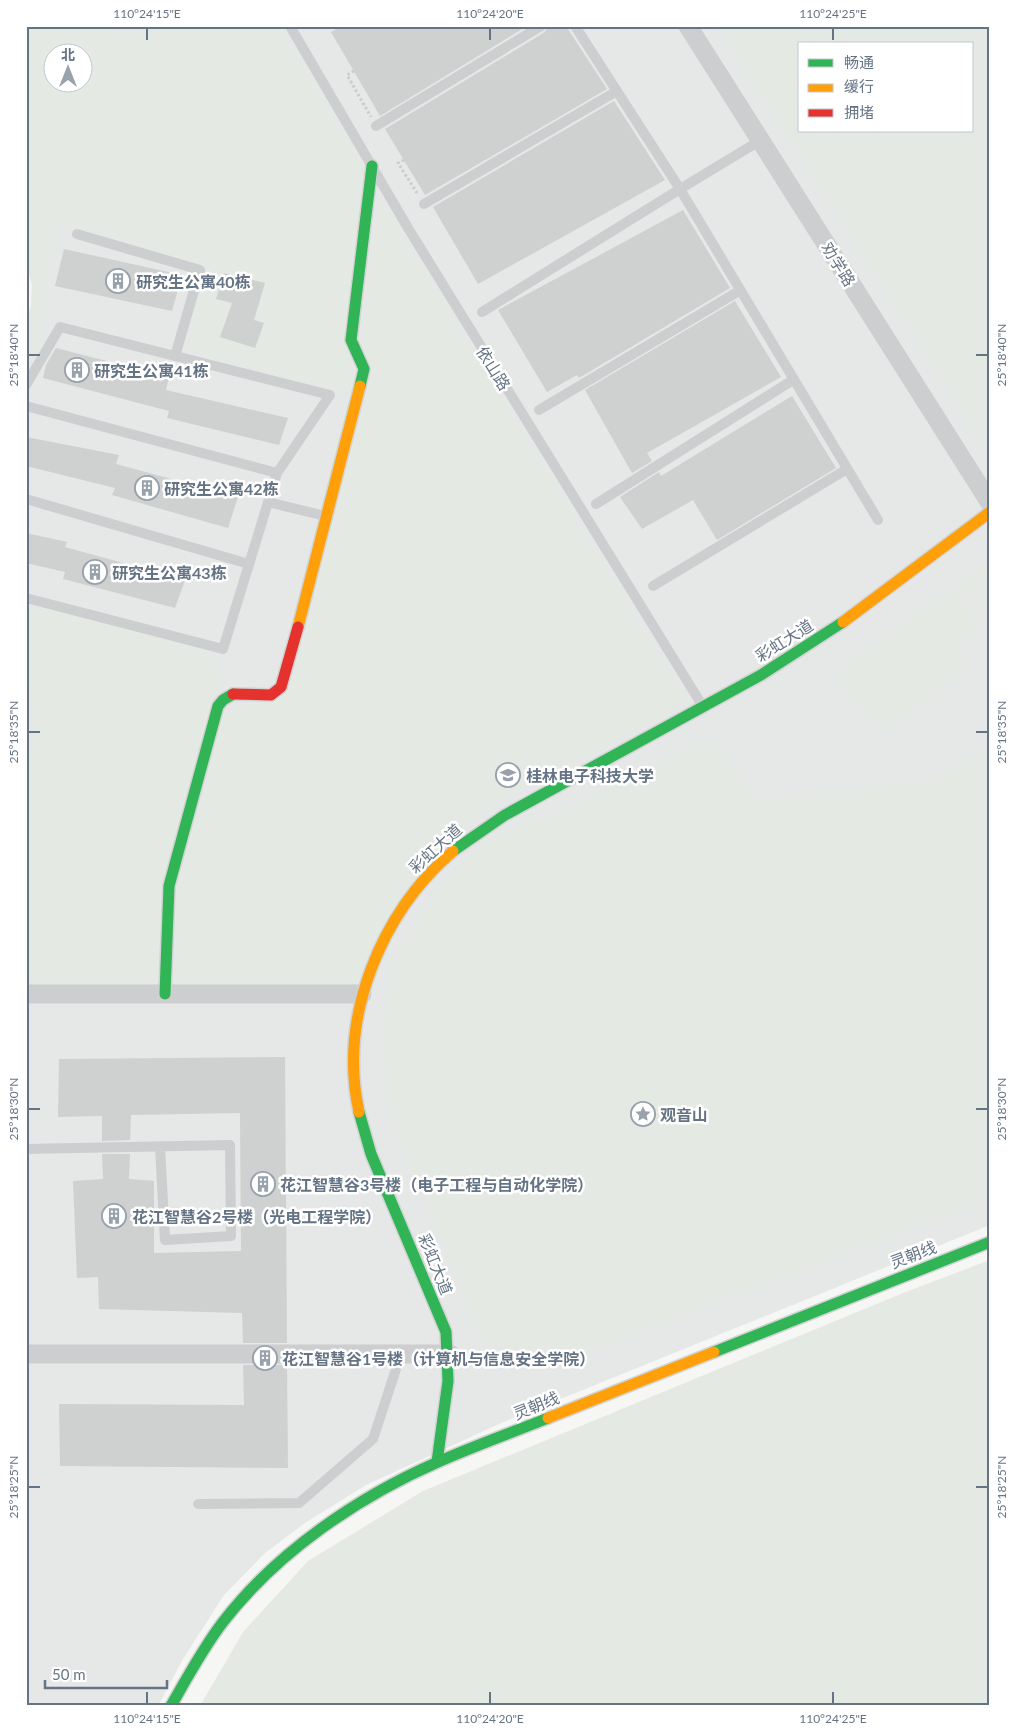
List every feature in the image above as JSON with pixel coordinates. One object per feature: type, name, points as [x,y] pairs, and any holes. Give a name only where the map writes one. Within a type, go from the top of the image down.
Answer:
[{"type":"street","name":"劝学路","points":[[688,26],[990,503]]},
{"type":"street","points":[[166,994],[169,886],[218,706],[224,698],[233,693],[269,695],[281,687],[285,679],[364,369],[351,340],[372,166]]},
{"type":"street","name":"彩虹大道","points":[[437,1462],[447,1392],[450,1354],[446,1332],[370,1150],[356,1096],[354,1052],[362,994],[376,953],[399,910],[438,864],[463,842],[486,826],[765,672],[848,619],[990,512]]},
{"type":"street","points":[[26,994],[362,994]]},
{"type":"street","name":"灵朝线","points":[[171,1706],[200,1655],[224,1621],[269,1575],[299,1548],[361,1503],[437,1462],[990,1242]]},
{"type":"street","points":[[26,1354],[450,1354]]},
{"type":"lane","name":"依山路","points":[[290,26],[372,166],[704,707]]},
{"type":"lane","points":[[376,126],[541,26]]},
{"type":"lane","points":[[576,26],[680,189],[878,520]]},
{"type":"lane","points":[[424,204],[617,91]]},
{"type":"lane","points":[[482,312],[760,140]]},
{"type":"lane","points":[[77,234],[200,270],[175,356]]},
{"type":"lane","points":[[539,410],[739,290]]},
{"type":"lane","points":[[26,385],[60,327],[330,395],[277,473],[223,649],[26,598]]},
{"type":"lane","points":[[596,504],[793,380]]},
{"type":"lane","points":[[26,406],[277,473]]},
{"type":"lane","points":[[653,586],[847,469]]},
{"type":"lane","points":[[26,499],[249,564]]},
{"type":"lane","points":[[268,502],[326,516]]},
{"type":"lane","points":[[26,1149],[230,1145],[231,1236],[165,1240],[160,1147]]},
{"type":"lane","points":[[198,1504],[299,1503],[373,1439],[401,1354]]},
{"type":"path","points":[[354,71],[347,75],[376,126]]},
{"type":"path","points":[[404,160],[398,163],[424,204]]},
{"type":"shaded area","name":"桂林电子科技大学","points":[[26,26],[990,26],[990,1225],[499,1424],[366,1485],[305,1523],[264,1554],[224,1595],[183,1659],[158,1706],[26,1706],[26,324],[31,306],[32,285],[26,263]]},
{"type":"shaded area","points":[[26,26],[280,26],[363,167],[354,372],[347,393],[185,350],[209,266],[60,222],[45,285],[40,344],[26,367],[26,324],[31,306],[32,285],[26,263]]},
{"type":"shaded area","points":[[717,26],[990,26],[990,455]]},
{"type":"shaded area","points":[[379,197],[687,703],[485,807],[428,856],[357,984],[176,984],[178,890],[225,712],[243,704],[275,701],[362,336]]},
{"type":"shaded area","points":[[982,566],[990,576],[990,619],[987,620],[958,582]]},
{"type":"shaded area","points":[[951,589],[978,626],[955,644],[927,605]]},
{"type":"shaded area","points":[[26,598],[204,644],[214,656],[219,667],[219,679],[204,731],[154,984],[26,984]]},
{"type":"shaded area","points":[[924,608],[969,666],[882,730],[832,675]]},
{"type":"shaded area","points":[[711,739],[758,800],[939,780],[990,747],[990,1199],[533,1372],[480,1335],[392,1118],[382,1042],[392,970],[430,899],[484,844]]},
{"type":"shaded area","points":[[990,1260],[990,1706],[200,1706],[243,1632],[308,1561],[423,1491],[903,1293]]},
{"type":"building","points":[[341,26],[527,26],[380,116],[331,32]]},
{"type":"building","points":[[548,26],[566,26],[607,89],[425,195],[385,129],[545,32]]},
{"type":"building","points":[[614,101],[665,180],[478,284],[433,207]]},
{"type":"building","points":[[683,210],[730,288],[579,378],[577,375],[547,392],[498,310]]},
{"type":"building","name":"研究生公寓40栋","points":[[64,249],[182,275],[172,311],[55,286]]},
{"type":"building","points":[[224,273],[265,283],[254,320],[264,323],[255,348],[220,337],[232,303],[216,299]]},
{"type":"building","points":[[735,301],[781,377],[647,453],[652,461],[632,473],[585,390]]},
{"type":"building","points":[[56,348],[169,377],[166,390],[288,418],[279,445],[167,418],[169,411],[43,378],[46,365]]},
{"type":"building","points":[[792,396],[836,468],[717,540],[693,500],[642,529],[620,497],[659,472],[661,476]]},
{"type":"building","points":[[26,437],[119,455],[116,464],[238,497],[228,528],[112,495],[115,488],[26,466]]},
{"type":"building","points":[[26,533],[67,542],[65,547],[185,580],[175,608],[63,579],[65,572],[26,563]]},
{"type":"building","points":[[285,1057],[287,1343],[243,1343],[242,1313],[99,1309],[98,1277],[77,1278],[73,1181],[103,1179],[102,1154],[130,1154],[129,1179],[154,1181],[154,1253],[241,1251],[240,1113],[131,1115],[130,1140],[102,1141],[102,1116],[58,1117],[59,1059]]},
{"type":"building","name":"花江智慧谷1号楼（计算机与信息安全学院）","points":[[243,1365],[287,1365],[288,1468],[60,1466],[59,1404],[244,1405]]},
{"type":"traffic: fast","points":[[360,386],[364,369],[351,340],[372,166]]},
{"type":"traffic: fast","points":[[453,851],[505,815],[761,675],[843,622]]},
{"type":"traffic: fast","points":[[165,994],[169,886],[218,706],[223,700],[233,694]]},
{"type":"traffic: fast","points":[[359,1112],[371,1154],[446,1332],[448,1381],[437,1462]]},
{"type":"traffic: fast","points":[[714,1352],[990,1242]]},
{"type":"traffic: fast","points":[[171,1706],[209,1642],[244,1596],[268,1572],[321,1529],[378,1492],[408,1476],[452,1456],[548,1418]]},
{"type":"traffic: slow","points":[[298,627],[360,386]]},
{"type":"traffic: slow","points":[[843,622],[990,512]]},
{"type":"traffic: slow","points":[[359,1112],[354,1076],[355,1040],[361,1004],[371,969],[386,936],[405,905],[427,876],[453,851]]},
{"type":"traffic: slow","points":[[548,1418],[714,1352]]},
{"type":"traffic: jam","points":[[233,694],[271,695],[281,687],[298,627]]},
{"type":"place","name":"研究生公寓40栋","points":[[118,281]]},
{"type":"place","name":"研究生公寓41栋","points":[[77,370]]},
{"type":"place","name":"研究生公寓42栋","points":[[147,488]]},
{"type":"place","name":"研究生公寓43栋","points":[[95,572]]},
{"type":"place","name":"桂林电子科技大学","points":[[508,775]]},
{"type":"place","name":"观音山","points":[[643,1114]]},
{"type":"place","name":"花江智慧谷3号楼（电子工程与自动化学院）","points":[[263,1184]]},
{"type":"place","name":"花江智慧谷2号楼（光电工程学院）","points":[[114,1216]]},
{"type":"place","name":"花江智慧谷1号楼（计算机与信息安全学院）","points":[[265,1358]]}]
